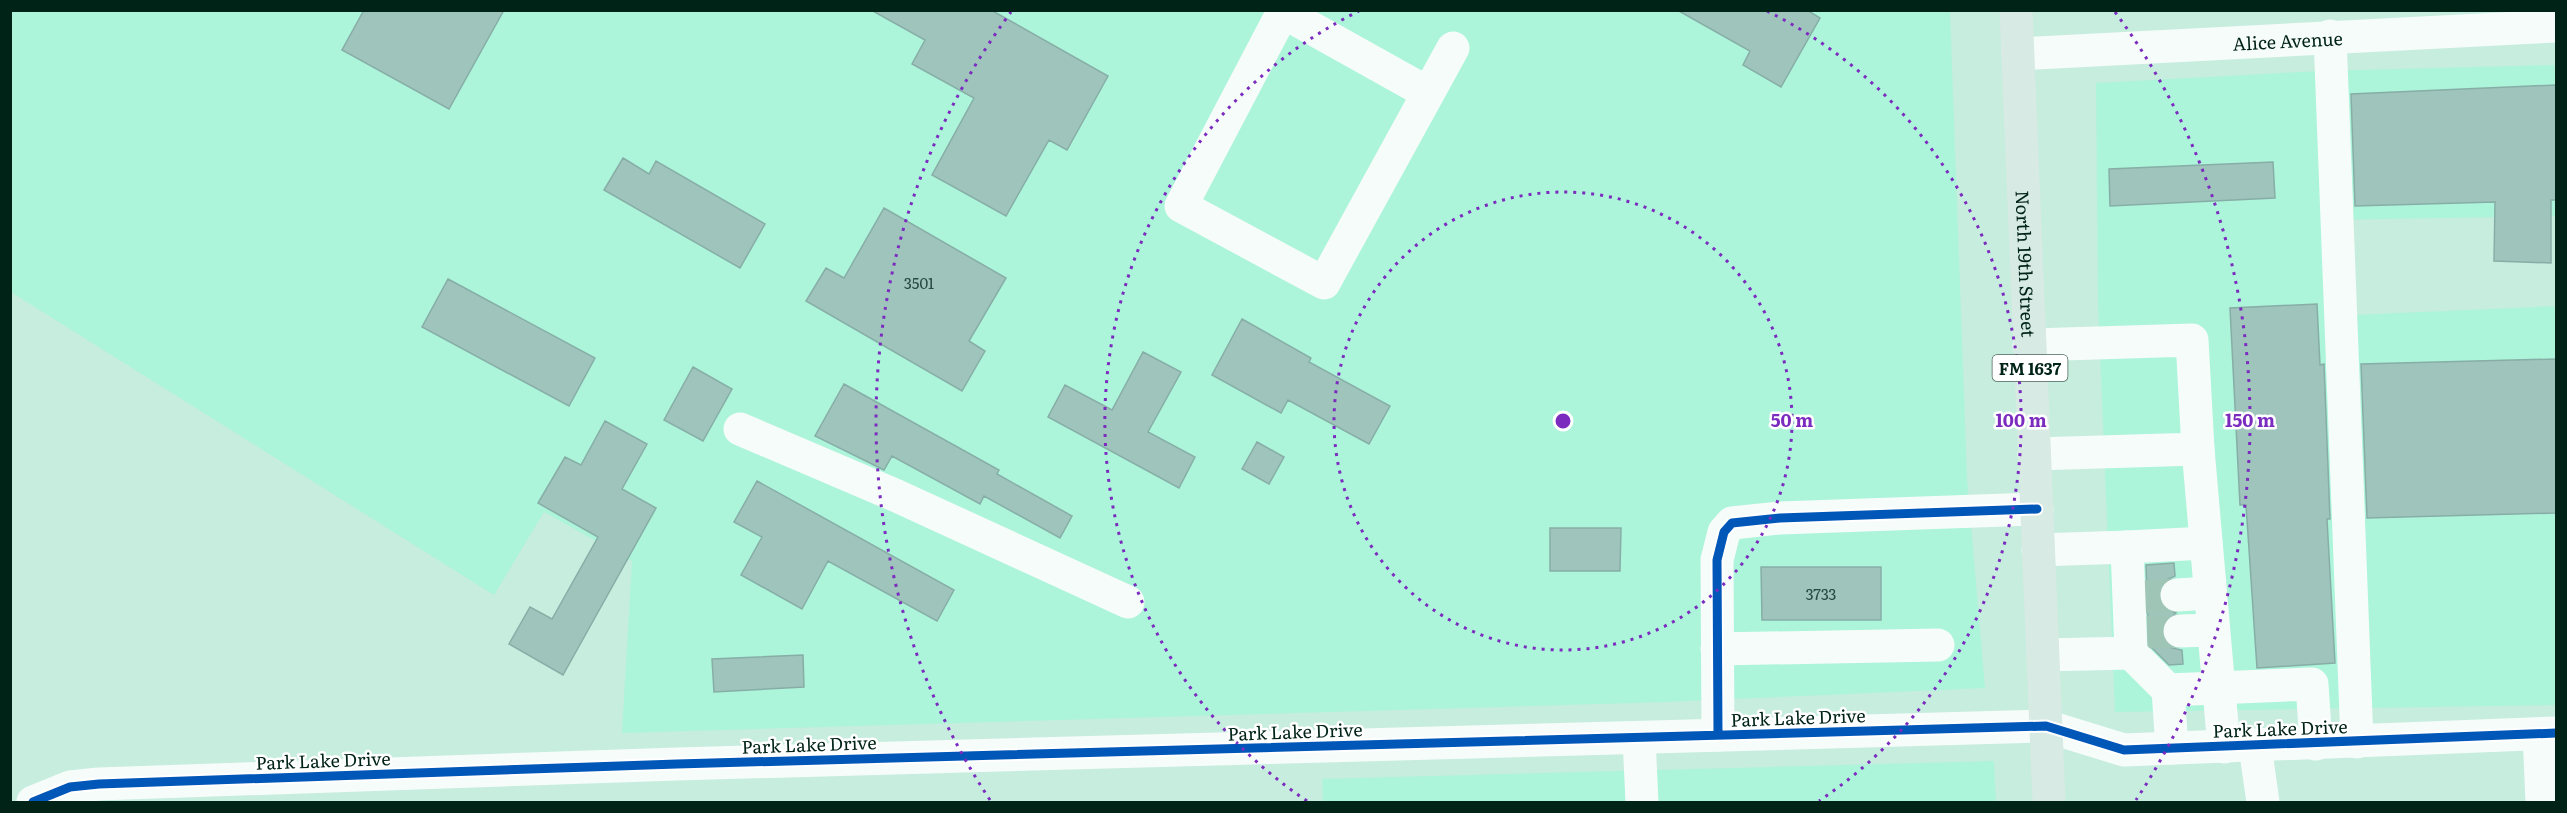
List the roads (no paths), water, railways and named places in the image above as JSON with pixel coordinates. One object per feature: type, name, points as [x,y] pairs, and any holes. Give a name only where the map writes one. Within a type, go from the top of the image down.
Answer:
[{"type":"main road","name":"North 19th Street","points":[[2016,10],[2049,802]]},
{"type":"street","points":[[1428,93],[1283,11],[1181,206],[1323,283],[1453,48]]},
{"type":"street","name":"Alice Avenue","points":[[2018,54],[2556,26]]},
{"type":"street","points":[[2330,36],[2357,742]]},
{"type":"street","points":[[2029,345],[2192,340],[2210,593],[2196,630],[2263,802]]},
{"type":"street","points":[[740,429],[897,496],[1128,602]]},
{"type":"street","points":[[2034,454],[2198,449]]},
{"type":"street","points":[[1718,735],[1717,560],[1724,532],[1732,523],[1780,518],[2037,509]]},
{"type":"street","points":[[2038,550],[2206,543]]},
{"type":"street","points":[[2127,547],[2136,597],[2136,639],[2168,690],[2172,748]]},
{"type":"street","points":[[2177,595],[2210,593]]},
{"type":"street","points":[[2043,655],[2136,639]]},
{"type":"street","points":[[1717,649],[1938,645]]},
{"type":"street","points":[[2168,690],[2355,682]]},
{"type":"street","points":[[2312,684],[2316,744]]},
{"type":"street","name":"Park Lake Drive","points":[[33,802],[70,787],[99,784],[666,764],[2046,726],[2124,750],[2548,734]]},
{"type":"street","points":[[2542,802],[2548,734]]},
{"type":"street","points":[[1639,738],[1642,802]]},
{"type":"tunnel","points":[[2144,597],[2177,595]]},
{"type":"tunnel","points":[[2147,632],[2180,631]]}]
